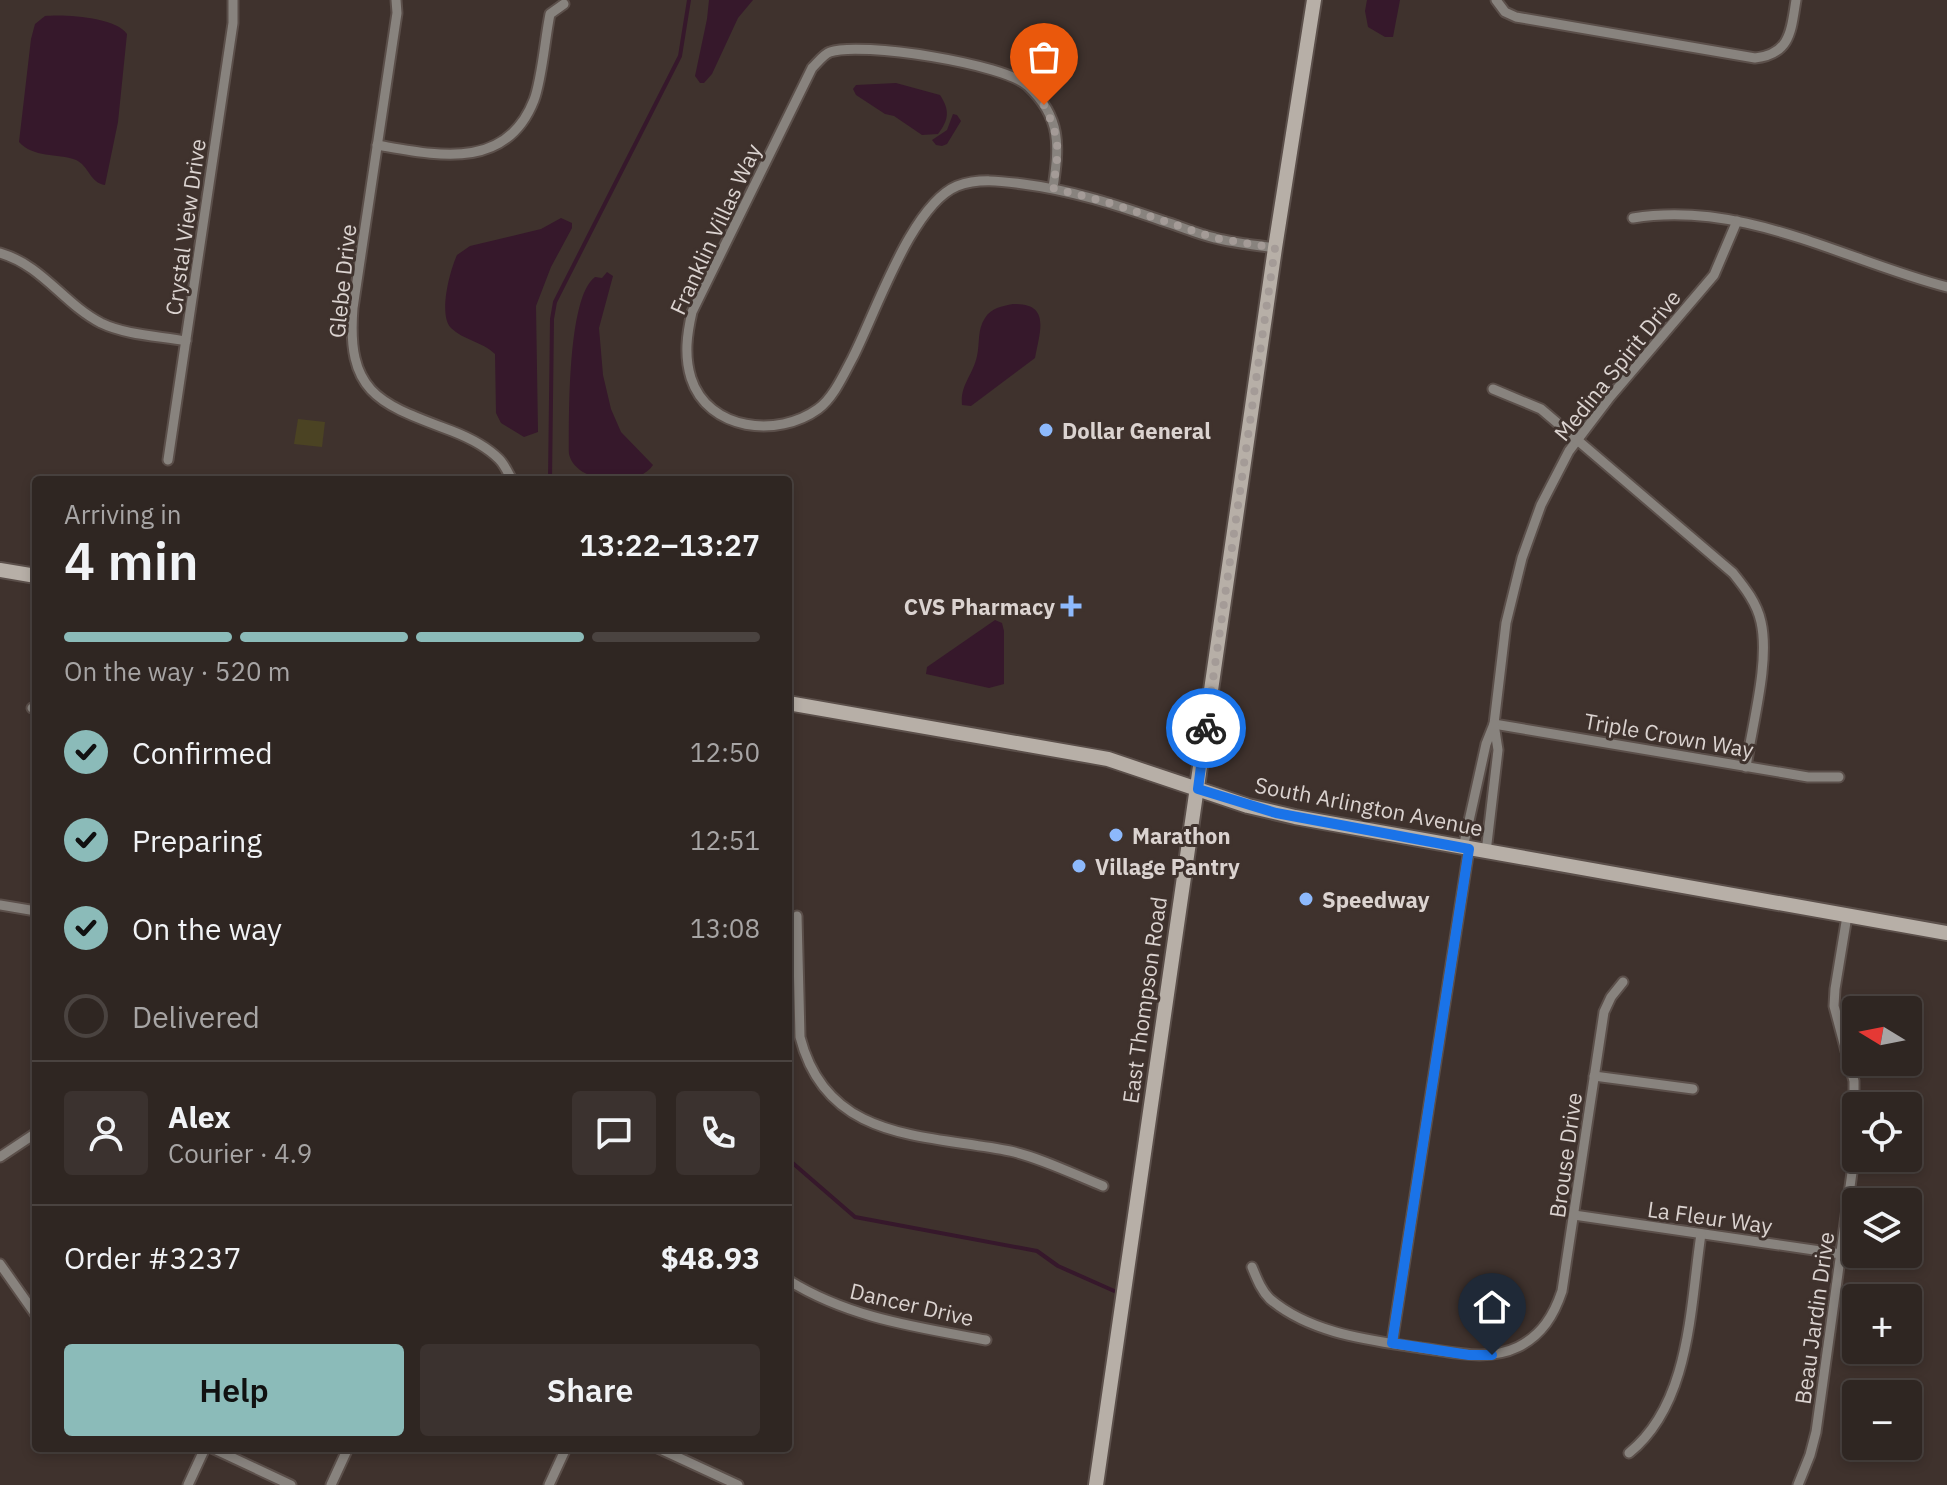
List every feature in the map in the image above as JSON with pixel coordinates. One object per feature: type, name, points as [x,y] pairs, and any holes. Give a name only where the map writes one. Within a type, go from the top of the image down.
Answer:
[{"type":"main road","name":"East Thompson Road","points":[[1096,1485],[1275,248],[1314,0]]},
{"type":"main road","points":[[0,570],[32,575]]},
{"type":"main road","name":"South Arlington Avenue","points":[[792,704],[1086,754],[1130,765],[1276,813],[1947,933]]},
{"type":"street","name":"Crystal View Drive","points":[[168,460],[233,23],[233,0]]},
{"type":"street","name":"Glebe Drive","points":[[396,0],[397,13],[352,326],[352,344],[361,378],[371,392],[385,403],[476,441],[501,461],[510,476]]},
{"type":"street","points":[[1497,2],[1505,12],[1516,17],[1749,57],[1775,53],[1789,36],[1796,0]]},
{"type":"street","points":[[377,145],[447,156],[484,150],[500,143],[535,99],[550,14],[564,4]]},
{"type":"street","name":"Franklin Villas Way","points":[[849,48],[872,49],[985,66],[1026,84],[1044,105],[1054,127],[1059,147],[1053,188],[980,180],[955,187],[935,201],[916,225],[841,382],[820,407],[796,421],[764,428],[736,422],[709,406],[692,380],[686,342],[692,312],[812,68],[828,52],[849,48]]},
{"type":"street","points":[[1053,188],[1113,204],[1215,238],[1275,248]]},
{"type":"street","points":[[1633,218],[1665,213],[1737,221],[1793,234],[1909,277],[1947,287]]},
{"type":"street","name":"Medina Spirit Drive","points":[[1392,1343],[1466,849],[1486,744],[1494,724],[1506,623],[1522,558],[1541,505],[1577,440],[1714,275],[1737,221]]},
{"type":"street","points":[[0,253],[26,264],[101,323],[186,341]]},
{"type":"street","points":[[1493,389],[1541,409],[1733,573],[1750,594],[1761,620],[1765,652],[1746,767]]},
{"type":"street","name":"Medina Spirit Drive","points":[[1486,852],[1498,750],[1494,724]]},
{"type":"street","name":"Triple Crown Way","points":[[1494,724],[1808,777],[1839,777]]},
{"type":"street","points":[[0,905],[32,910]]},
{"type":"street","points":[[797,916],[800,1037],[809,1065],[831,1098],[854,1116],[891,1131],[1015,1152],[1103,1186]]},
{"type":"street","name":"Beau Jardin Drive","points":[[1798,1485],[1816,1432],[1853,1167],[1854,1081],[1835,1014],[1834,997],[1847,916]]},
{"type":"street","name":"Brouse Drive","points":[[1392,1343],[1487,1355],[1521,1346],[1551,1319],[1560,1299],[1604,1012],[1623,982]]},
{"type":"street","points":[[792,1010],[799,1010]]},
{"type":"street","points":[[1594,1076],[1693,1089]]},
{"type":"street","points":[[0,1157],[32,1136]]},
{"type":"street","name":"La Fleur Way","points":[[1574,1215],[1841,1254]]},
{"type":"street","points":[[1629,1453],[1659,1419],[1679,1374],[1701,1234]]},
{"type":"street","points":[[0,1264],[32,1309]]},
{"type":"street","points":[[1252,1267],[1264,1293],[1291,1312],[1343,1334],[1392,1343]]},
{"type":"street","name":"Dancer Drive","points":[[792,1282],[830,1303],[857,1313],[986,1340]]},
{"type":"street","points":[[188,1485],[203,1452]]},
{"type":"street","points":[[221,1452],[291,1485]]},
{"type":"street","points":[[331,1485],[346,1452]]},
{"type":"street","points":[[549,1485],[564,1452]]},
{"type":"street","points":[[667,1452],[738,1485]]},
{"type":"shaded area","points":[[709,0],[753,0],[738,18],[712,74],[700,83],[695,76]]},
{"type":"shaded area","points":[[1367,0],[1400,0],[1393,37],[1385,37],[1368,27],[1365,11]]},
{"type":"shaded area","points":[[45,16],[101,20],[121,28],[127,34],[118,122],[105,185],[96,181],[76,160],[31,151],[19,142],[31,39],[35,24]]},
{"type":"shaded area","points":[[896,83],[940,95],[947,115],[938,134],[922,135],[856,95],[853,89],[856,85]]},
{"type":"shaded area","points":[[953,114],[961,121],[947,144],[936,145],[932,140],[947,130]]},
{"type":"shaded area","points":[[561,218],[572,223],[572,228],[551,267],[536,306],[538,432],[524,437],[501,423],[496,413],[495,354],[451,328],[445,313],[446,292],[457,255],[470,246],[541,229]]},
{"type":"shaded area","points":[[607,272],[613,276],[599,328],[603,375],[611,409],[621,432],[653,465],[637,476],[593,476],[574,464],[569,454],[574,333],[586,289],[595,277],[602,278]]},
{"type":"shaded area","points":[[1013,304],[1033,308],[1038,314],[1040,329],[1035,358],[971,406],[962,405],[963,392],[977,356],[982,323],[994,310]]},
{"type":"shaded area","points":[[298,419],[325,422],[322,447],[294,444]]},
{"type":"shaded area","points":[[995,620],[1002,623],[1004,631],[1004,684],[989,688],[926,674],[927,667]]},
{"type":"waterway","points":[[550,476],[552,319],[555,302],[680,56],[689,0]]},
{"type":"waterway","points":[[792,1162],[855,1217],[1037,1251],[1058,1266],[1121,1294]]},
{"type":"way so far","points":[[1044,105],[1059,147],[1053,188],[1113,204],[1215,238],[1275,248],[1206,728]]},
{"type":"place","name":"Dollar General","points":[[1046,430]]},
{"type":"place","name":"CVS Pharmacy","points":[[1071,606]]},
{"type":"place","name":"Marathon","points":[[1116,835]]},
{"type":"place","name":"Village Pantry","points":[[1079,866]]},
{"type":"place","name":"Speedway","points":[[1306,899]]},
{"type":"route","points":[[1206,728],[1198,789],[1276,813],[1469,849],[1392,1343],[1469,1355],[1492,1355]]}]
